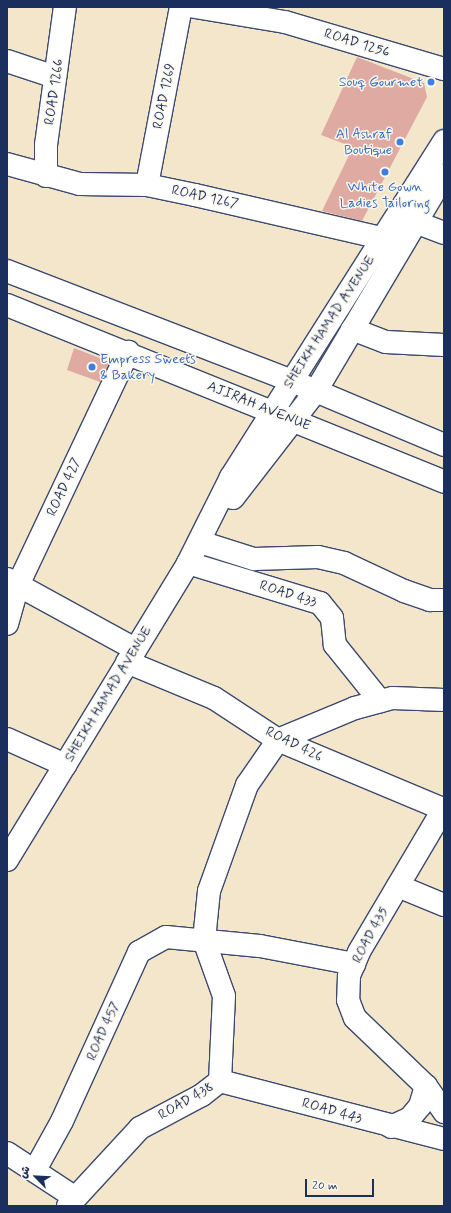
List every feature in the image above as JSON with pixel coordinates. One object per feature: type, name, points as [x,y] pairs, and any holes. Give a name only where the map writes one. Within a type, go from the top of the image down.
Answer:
[{"type":"street","name":"ROAD 1266","points":[[46,176],[46,145],[65,7]]},
{"type":"street","name":"ROAD 1269","points":[[146,185],[181,7]]},
{"type":"street","name":"ROAD 1256","points":[[195,7],[287,15],[444,69]]},
{"type":"street","points":[[7,61],[56,77]]},
{"type":"street","name":"SHEIKH HAMAD AVENUE","points":[[7,860],[188,563],[205,534],[231,477],[272,410],[393,240],[406,219],[444,141]]},
{"type":"street","name":"ROAD 1267","points":[[7,164],[46,176],[80,184],[146,185],[393,240]]},
{"type":"street","name":"SHEIKH HAMAD AVENUE","points":[[406,219],[444,175]]},
{"type":"street","points":[[406,219],[444,233]]},
{"type":"street","name":"SHEIKH HAMAD AVENUE","points":[[205,534],[316,391],[352,329],[393,240]]},
{"type":"street","points":[[7,271],[292,381],[444,445]]},
{"type":"street","name":"AJIRAH AVENUE","points":[[7,305],[272,410],[444,482]]},
{"type":"street","points":[[352,329],[386,342],[444,345]]},
{"type":"street","name":"ROAD 427","points":[[7,624],[12,582],[128,352]]},
{"type":"street","points":[[205,534],[254,559],[318,557],[344,563],[404,591],[430,600],[444,600]]},
{"type":"street","name":"ROAD 433","points":[[188,563],[320,603],[332,618],[335,645],[380,701]]},
{"type":"street","name":"ROAD 426","points":[[12,582],[131,656],[214,698],[278,740],[444,808]]},
{"type":"street","points":[[204,940],[209,891],[247,785],[278,740],[380,701],[392,698],[444,700]]},
{"type":"street","points":[[7,739],[65,765]]},
{"type":"street","name":"ROAD 435","points":[[444,808],[354,964],[349,976],[348,1000],[355,1018],[426,1086],[444,1112]]},
{"type":"street","points":[[398,886],[444,905]]},
{"type":"street","name":"ROAD 457","points":[[35,1170],[62,1121],[139,952],[166,937],[260,946],[354,964]]},
{"type":"street","name":"ROAD 438","points":[[71,1202],[140,1128],[202,1095],[220,1080],[224,996],[204,940]]},
{"type":"street","name":"ROAD 443","points":[[220,1080],[391,1127],[444,1139]]},
{"type":"street","points":[[391,1127],[410,1118],[420,1106],[426,1086]]},
{"type":"street","points":[[7,1153],[35,1170],[71,1202]]},
{"type":"building","points":[[357,57],[424,83],[427,97],[362,221],[322,211],[353,147],[321,135]]},
{"type":"building","name":"Empress Sweets & Bakery","points":[[74,348],[110,362],[100,382],[67,370]]},
{"type":"place","name":"Souq Gourmet","points":[[431,82]]},
{"type":"place","name":"Al Ashraf Boutique","points":[[400,142]]},
{"type":"place","name":"White Gown Ladies Tailoring","points":[[385,172]]},
{"type":"place","name":"Empress Sweets & Bakery","points":[[92,367]]}]
